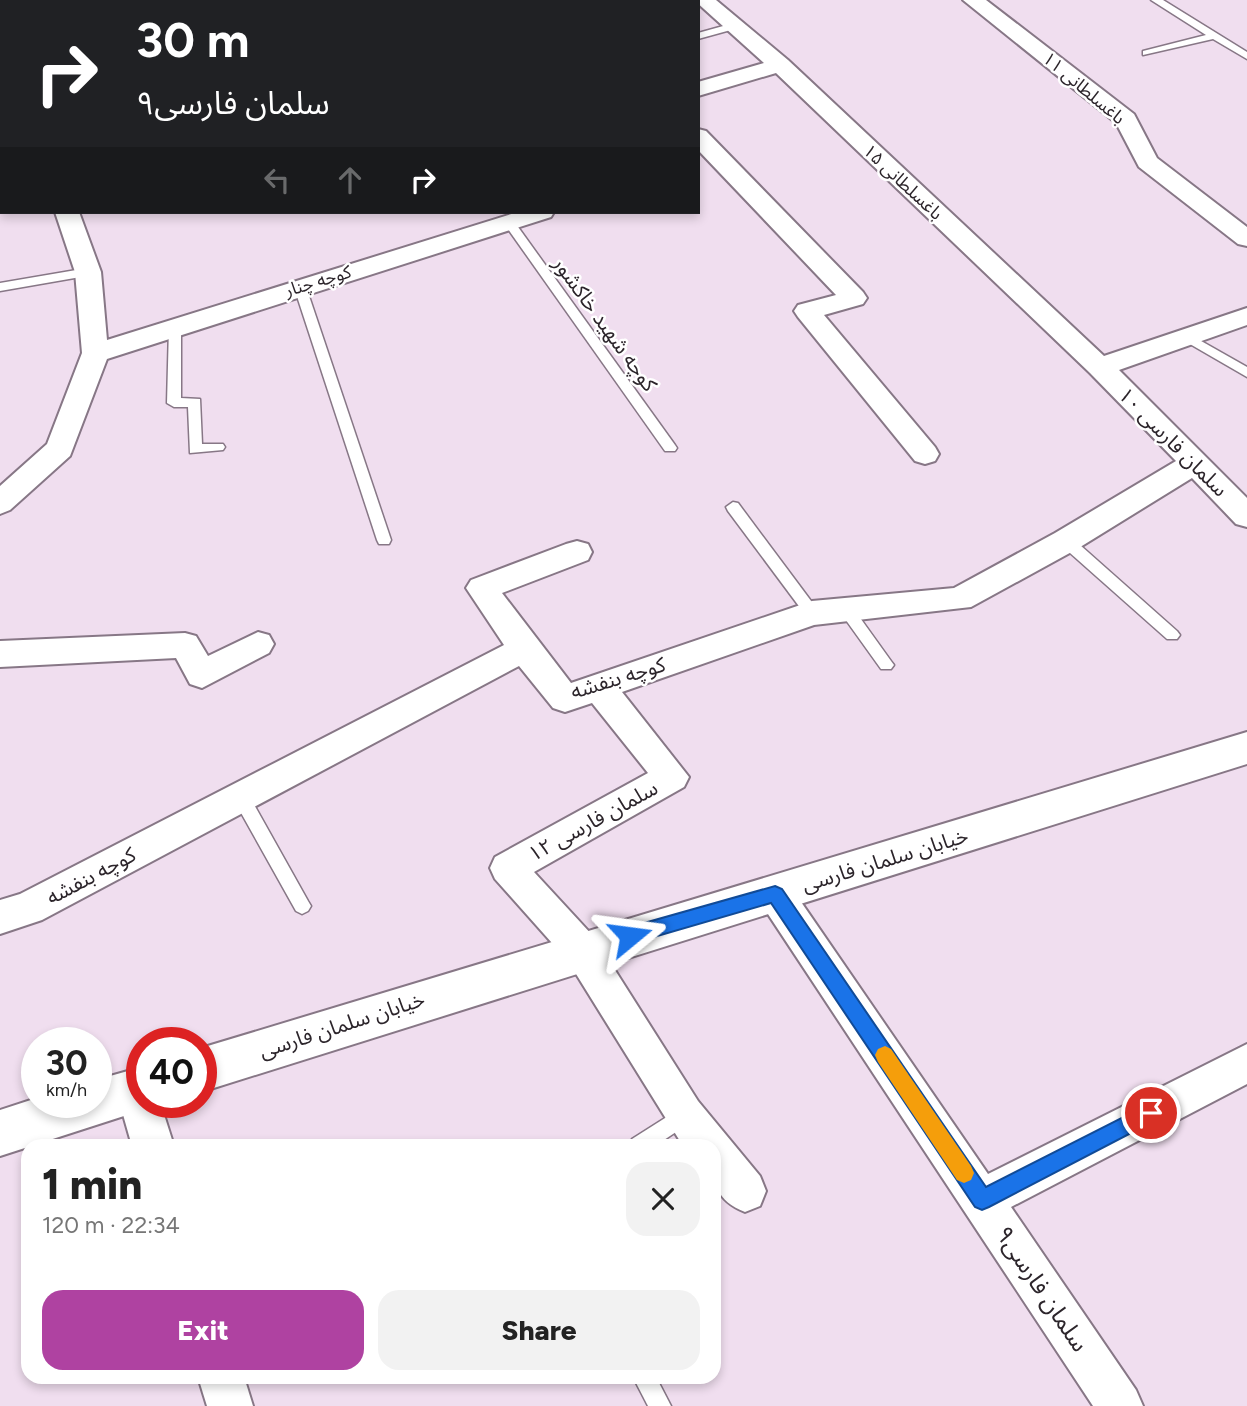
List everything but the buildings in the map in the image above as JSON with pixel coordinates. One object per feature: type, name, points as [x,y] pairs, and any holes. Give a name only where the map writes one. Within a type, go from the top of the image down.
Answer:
[{"type":"street","name":"باغسلطانی ۱۵","points":[[704,0],[780,65],[1100,367]]},
{"type":"street","name":"باغسلطانی ۱۱","points":[[973,0],[1126,119],[1147,162],[1247,239]]},
{"type":"street","points":[[700,88],[780,65]]},
{"type":"street","points":[[700,138],[854,298],[807,311],[925,454]]},
{"type":"street","points":[[0,503],[60,449],[95,353],[88,272],[68,214]]},
{"type":"street","name":"کوچه چنار","points":[[95,353],[300,286],[535,214]]},
{"type":"street","points":[[1100,367],[1247,316]]},
{"type":"street","name":"سلمان فارسی ۱۰","points":[[1100,367],[1247,516]]},
{"type":"street","name":"کوچه بنفشه","points":[[0,917],[29,908],[524,649],[565,699],[812,613],[848,612],[960,599],[1066,541],[1194,464]]},
{"type":"street","points":[[524,649],[475,579],[577,552]]},
{"type":"street","points":[[0,654],[185,645],[202,675],[258,644]]},
{"type":"street","name":"سلمان فارسی ۱۲","points":[[581,950],[508,868],[672,777],[598,687]]},
{"type":"street","name":"خیابان سلمان فارسی","points":[[217,1065],[581,950],[775,894],[1247,748]]},
{"type":"street","name":"سلمان فارسی۹","points":[[775,894],[1120,1406]]},
{"type":"street","points":[[581,950],[684,1115],[703,1139]]},
{"type":"street","points":[[982,1200],[1247,1063]]},
{"type":"street","points":[[0,1133],[126,1093]]},
{"type":"street","points":[[146,1118],[151,1139]]},
{"type":"street","points":[[721,1161],[745,1191]]},
{"type":"street","points":[[223,1384],[230,1406]]},
{"type":"lane","points":[[1156,0],[1247,57]]},
{"type":"lane","points":[[700,35],[734,26]]},
{"type":"lane","points":[[1147,52],[1214,36]]},
{"type":"lane","name":"کوچه شهید خاکشور","points":[[509,222],[670,448]]},
{"type":"lane","points":[[0,287],[88,272]]},
{"type":"lane","points":[[300,286],[384,540]]},
{"type":"lane","points":[[175,327],[174,402],[195,402],[195,450],[218,447]]},
{"type":"lane","points":[[1186,337],[1247,373]]},
{"type":"lane","points":[[733,507],[812,613]]},
{"type":"lane","points":[[1066,541],[1172,635]]},
{"type":"lane","points":[[848,612],[887,665]]},
{"type":"lane","points":[[241,797],[302,906]]},
{"type":"lane","points":[[649,1139],[684,1115]]},
{"type":"lane","points":[[648,1384],[660,1406]]},
{"type":"slow traffic","points":[[885,1055],[964,1173]]},
{"type":"route","points":[[630,936],[775,894],[982,1200],[1151,1113]]}]
